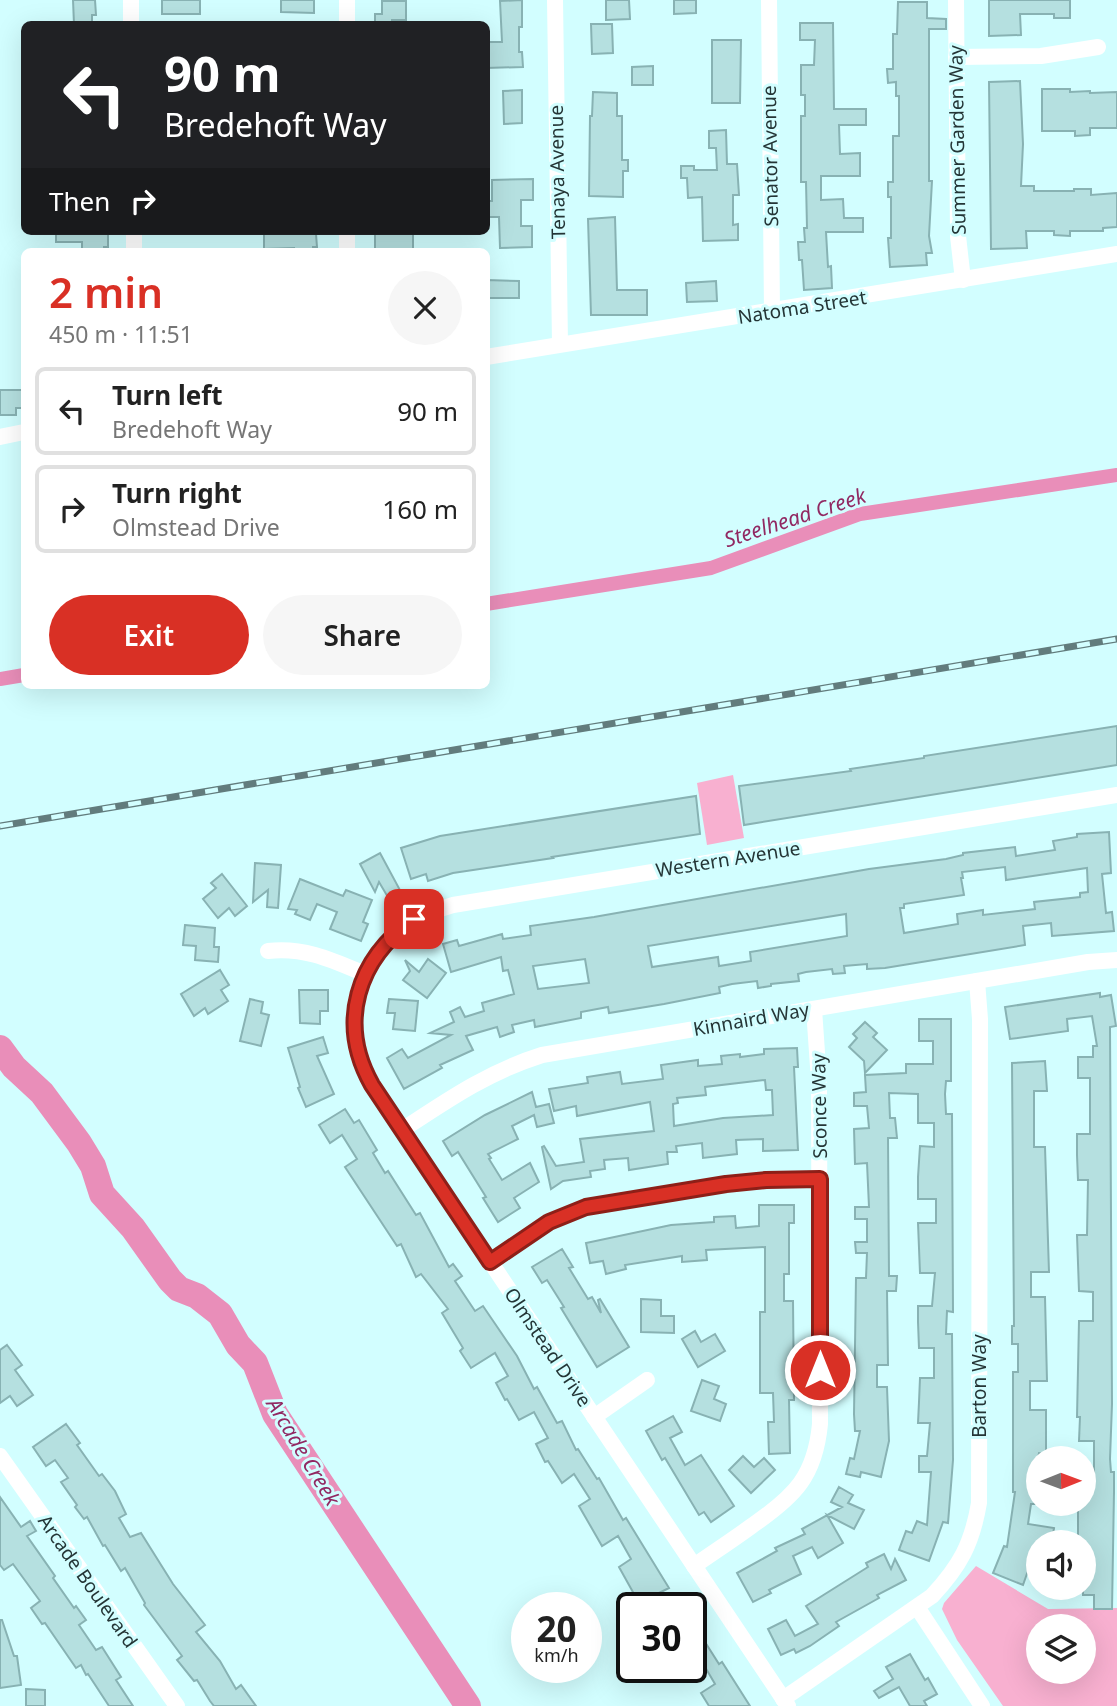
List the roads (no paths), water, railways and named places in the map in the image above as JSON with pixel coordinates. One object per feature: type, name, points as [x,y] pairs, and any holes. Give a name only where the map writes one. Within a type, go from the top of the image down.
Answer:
[{"type":"street","points":[[131,0],[131,21]]},
{"type":"street","points":[[347,0],[347,21]]},
{"type":"street","name":"Tenaya Avenue","points":[[555,0],[560,344]]},
{"type":"street","name":"Senator Avenue","points":[[769,0],[772,312]]},
{"type":"street","name":"Summer Garden Way","points":[[956,0],[958,236],[963,280]]},
{"type":"street","points":[[956,57],[1041,56],[1098,47]]},
{"type":"street","name":"Natoma Street","points":[[490,356],[1117,254]]},
{"type":"street","points":[[0,436],[21,432]]},
{"type":"street","name":"Western Avenue","points":[[365,974],[375,955],[396,931],[432,910],[453,905],[1117,795]]},
{"type":"street","points":[[268,951],[313,953],[365,974]]},
{"type":"street","name":"Kinnaird Way","points":[[402,1130],[459,1091],[486,1077],[542,1055],[977,981],[1117,960]]},
{"type":"street","name":"Olmstead Drive","points":[[365,974],[358,995],[355,1036],[359,1056],[372,1085],[786,1702]]},
{"type":"street","name":"Barton Way","points":[[786,1702],[932,1596],[952,1575],[970,1541],[979,1503],[980,1019],[977,981]]},
{"type":"street","name":"Sconce Way","points":[[694,1566],[787,1501],[801,1485],[816,1455],[820,1424],[820,1179],[819,1069],[814,1009]]},
{"type":"street","points":[[490,1262],[549,1222],[586,1207],[726,1184],[820,1179]]},
{"type":"street","points":[[594,1417],[648,1381]]},
{"type":"street","name":"Arcade Boulevard","points":[[0,1456],[177,1706]]},
{"type":"street","points":[[917,1607],[982,1706]]},
{"type":"waterway","name":"Steelhead Creek","points":[[490,603],[711,568],[860,514],[1117,475]]},
{"type":"waterway","name":"Steelhead Creek","points":[[0,679],[21,676]]},
{"type":"waterway","name":"Arcade Creek","points":[[0,1048],[14,1067],[42,1093],[79,1143],[93,1166],[102,1194],[133,1228],[170,1280],[179,1289],[197,1296],[220,1314],[238,1345],[255,1363],[275,1414],[468,1706]]},
{"type":"railway","points":[[0,826],[1117,639]]}]
